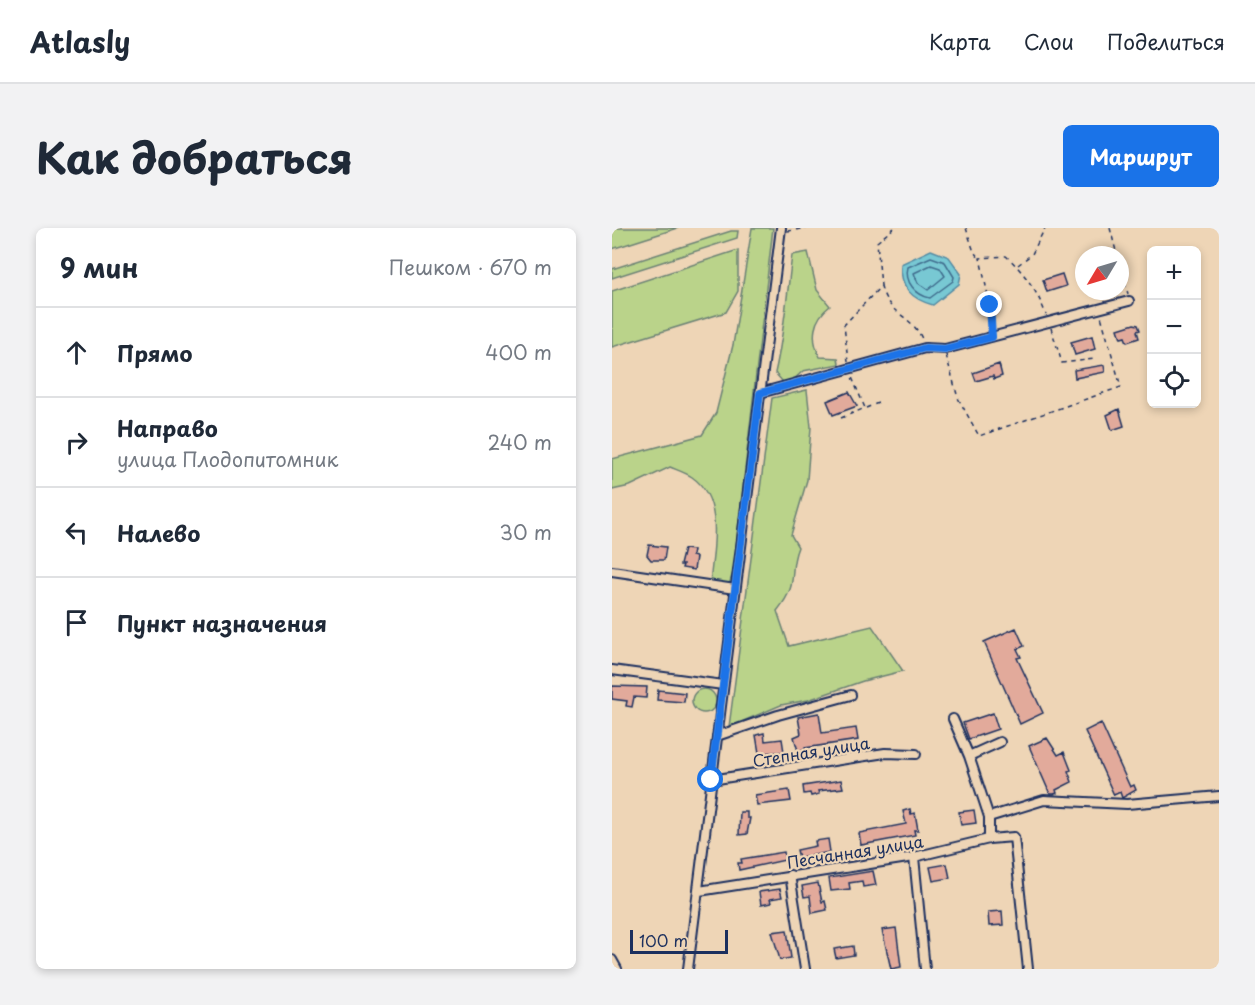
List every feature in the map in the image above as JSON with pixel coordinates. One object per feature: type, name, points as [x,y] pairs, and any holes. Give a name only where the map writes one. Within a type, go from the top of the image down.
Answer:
[{"type":"street","points":[[688,969],[781,230]]},
{"type":"street","points":[[760,393],[925,348],[945,349],[1129,301]]},
{"type":"street","points":[[612,571],[735,589]]},
{"type":"street","points":[[612,670],[723,685]]},
{"type":"street","points":[[717,736],[777,715],[851,695]]},
{"type":"street","points":[[953,719],[969,756],[989,817],[989,839]]},
{"type":"street","points":[[969,756],[1000,742]]},
{"type":"street","name":"Степная улица","points":[[711,780],[885,753],[915,754]]},
{"type":"street","points":[[989,817],[1044,800],[1127,804],[1219,796]]},
{"type":"street","name":"Песчанная улица","points":[[699,891],[914,857],[989,839],[1014,837],[1028,969]]},
{"type":"street","points":[[914,857],[925,969]]},
{"type":"street","points":[[790,875],[805,969]]},
{"type":"street","points":[[612,960],[617,969]]},
{"type":"path","points":[[781,230],[809,228]]},
{"type":"path","points":[[894,228],[877,242],[881,286],[886,303],[917,327],[925,348]]},
{"type":"path","points":[[966,228],[974,252],[980,258],[990,305],[992,337]]},
{"type":"path","points":[[1017,266],[1032,254],[1045,228]]},
{"type":"path","points":[[1110,228],[1115,246]]},
{"type":"path","points":[[980,258],[1006,256],[1017,266],[1040,297],[1062,363],[1095,359]]},
{"type":"path","points":[[865,408],[849,369],[844,325],[881,286]]},
{"type":"path","points":[[945,349],[958,398],[979,436],[1121,387],[1099,309]]},
{"type":"path","points":[[841,418],[878,403]]},
{"type":"green space","points":[[612,228],[678,228],[612,249]]},
{"type":"green space","points":[[752,228],[773,228],[733,572],[729,585],[710,583],[714,541],[713,512],[702,487],[692,477],[670,467],[630,486],[612,490],[612,459],[702,435],[716,413],[733,345]]},
{"type":"green space","points":[[731,231],[738,231],[737,238],[612,278],[612,269]]},
{"type":"green space","points":[[738,250],[738,291],[726,312],[612,347],[612,291]]},
{"type":"green space","points":[[808,252],[817,290],[830,306],[817,323],[815,343],[820,357],[838,358],[839,364],[803,371],[792,381],[783,382],[775,373],[792,255]]},
{"type":"green space","points":[[807,390],[811,427],[807,480],[791,535],[798,547],[789,592],[777,611],[789,646],[872,626],[903,671],[863,681],[808,700],[781,705],[729,727],[772,398]]},
{"type":"green space","points":[[704,689],[713,692],[716,701],[713,710],[704,713],[695,710],[692,701],[695,692]]},
{"type":"water","points":[[931,250],[949,257],[961,274],[959,284],[933,305],[908,291],[901,272],[901,264]]},
{"type":"building","points":[[1062,274],[1066,286],[1047,292],[1043,280]]},
{"type":"building","points":[[1138,325],[1140,330],[1137,331],[1139,338],[1127,342],[1125,337],[1121,338],[1118,329]]},
{"type":"building","points":[[1092,336],[1095,349],[1075,355],[1071,342]]},
{"type":"building","points":[[999,364],[1002,376],[976,381],[973,373]]},
{"type":"building","points":[[1104,365],[1105,372],[1075,378],[1074,370]]},
{"type":"building","points":[[849,392],[857,406],[833,415],[827,401]]},
{"type":"building","points":[[1119,409],[1124,426],[1112,430],[1107,415]]},
{"type":"building","points":[[649,545],[666,547],[664,560],[651,560],[647,555]]},
{"type":"building","points":[[684,549],[693,550],[692,556],[696,557],[694,570],[682,568],[683,565],[680,565]]},
{"type":"building","points":[[1016,628],[1024,646],[1017,649],[1021,657],[1017,658],[1043,713],[1020,724],[984,642]]},
{"type":"building","points":[[612,686],[647,687],[646,698],[634,697],[632,707],[626,706],[627,701],[612,699]]},
{"type":"building","points":[[658,690],[685,693],[684,702],[657,700]]},
{"type":"building","points":[[819,713],[822,733],[856,728],[858,740],[798,751],[794,737],[801,734],[798,717]]},
{"type":"building","points":[[993,713],[998,729],[969,739],[963,723]]},
{"type":"building","points":[[1101,723],[1130,787],[1134,785],[1136,790],[1122,798],[1120,792],[1114,795],[1085,731]]},
{"type":"building","points":[[764,733],[765,741],[782,739],[784,752],[759,753],[756,735]]},
{"type":"building","points":[[1047,738],[1058,755],[1064,752],[1071,770],[1068,771],[1072,782],[1056,790],[1057,793],[1054,794],[1050,794],[1029,746]]},
{"type":"building","points":[[841,780],[843,788],[818,791],[819,794],[811,796],[810,793],[804,794],[803,786]]},
{"type":"building","points":[[789,790],[791,801],[757,805],[755,795]]},
{"type":"building","points":[[910,809],[911,814],[915,813],[918,830],[914,830],[915,835],[861,845],[859,833],[906,824],[903,811]]},
{"type":"building","points":[[974,810],[976,823],[961,825],[959,812]]},
{"type":"building","points":[[740,812],[747,812],[747,818],[750,818],[747,834],[739,835]]},
{"type":"building","points":[[828,839],[830,852],[799,858],[797,850],[816,846],[815,841]]},
{"type":"building","points":[[784,852],[785,860],[739,870],[738,863],[742,863],[741,859]]},
{"type":"building","points":[[947,864],[950,878],[933,881],[930,867]]},
{"type":"building","points":[[873,871],[876,885],[863,887],[862,881],[849,883],[850,889],[831,891],[829,878]]},
{"type":"building","points":[[818,883],[822,902],[825,901],[827,910],[812,913],[810,896],[804,897],[802,886]]},
{"type":"building","points":[[780,889],[782,897],[770,899],[771,903],[761,905],[759,892]]},
{"type":"building","points":[[1002,911],[1003,925],[989,926],[988,912]]},
{"type":"building","points":[[896,928],[901,967],[891,969],[882,930]]},
{"type":"building","points":[[787,930],[791,958],[780,960],[772,932]]},
{"type":"building","points":[[853,946],[854,955],[836,958],[834,949]]},
{"type":"route","points":[[711,780],[760,393],[925,348],[945,349],[992,337],[990,305]]}]
